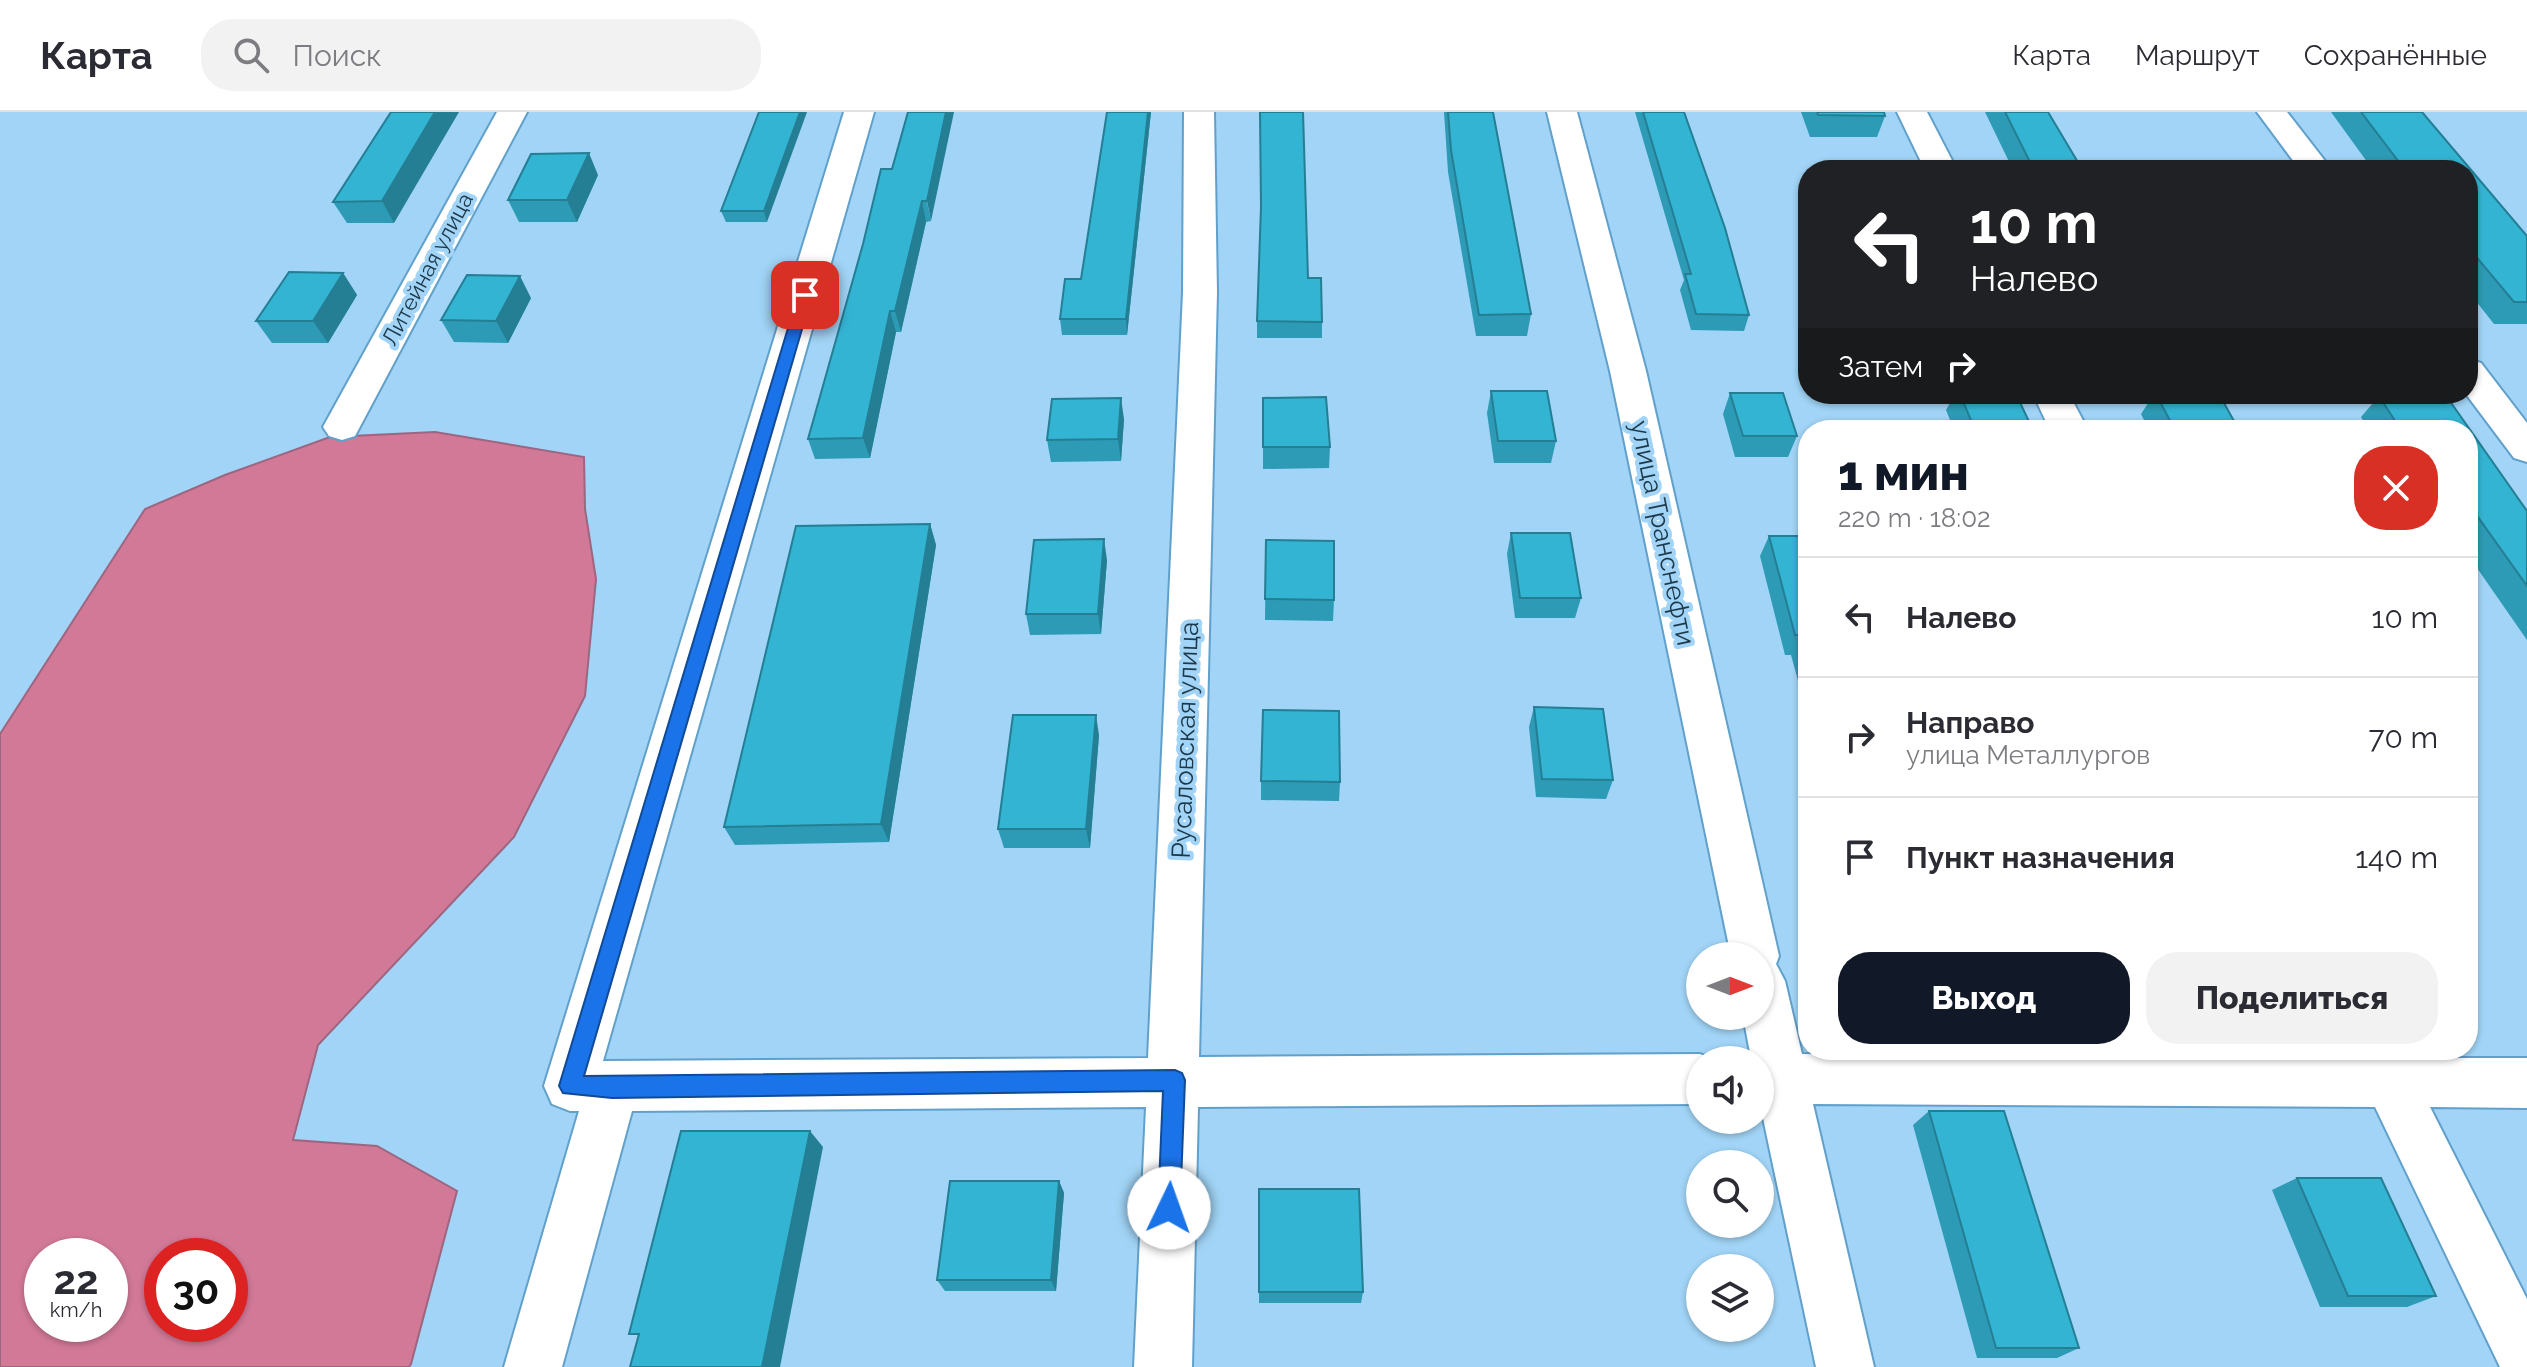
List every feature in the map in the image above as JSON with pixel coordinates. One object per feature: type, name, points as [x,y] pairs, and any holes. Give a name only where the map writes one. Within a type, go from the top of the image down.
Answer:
[{"type":"street","name":"Литейная улица","points":[[342,427],[512,112]]},
{"type":"street","points":[[533,1367],[591,1087],[859,112]]},
{"type":"street","name":"Русаловская улица","points":[[1163,1367],[1199,308],[1199,112]]},
{"type":"street","name":"улица Транснефти","points":[[1562,112],[1628,371],[1752,942]]},
{"type":"street","points":[[1912,112],[1936,160]]},
{"type":"street","points":[[2272,112],[2308,160]]},
{"type":"street","points":[[2478,384],[2527,449]]},
{"type":"street","points":[[2383,1067],[2527,1360]]},
{"type":"street","points":[[1774,1079],[2383,1067],[2527,1083]]},
{"type":"street","points":[[591,1087],[1175,1080],[1686,1079]]},
{"type":"street","points":[[1774,1091],[1845,1367]]},
{"type":"shaded area","points":[[435,432],[584,457],[585,509],[596,579],[585,696],[514,837],[318,1045],[293,1140],[377,1146],[457,1191],[409,1367],[0,1367],[0,734],[145,509],[225,475],[330,437]]},
{"type":"building","points":[[391,112],[435,112],[382,201],[333,202]]},
{"type":"building","points":[[759,112],[800,112],[764,211],[721,211]]},
{"type":"building","points":[[908,112],[946,112],[927,201],[922,201],[895,311],[890,311],[863,438],[808,439],[881,169],[892,169]]},
{"type":"building","points":[[1107,112],[1148,112],[1126,319],[1060,319],[1065,279],[1081,279]]},
{"type":"building","points":[[1260,112],[1303,112],[1308,278],[1321,278],[1322,322],[1257,321]]},
{"type":"building","points":[[1448,112],[1493,112],[1531,314],[1479,315],[1451,150]]},
{"type":"building","points":[[1643,112],[1684,112],[1725,228],[1749,315],[1696,314],[1685,274],[1691,274]]},
{"type":"building","points":[[1817,112],[1884,112],[1885,116],[1818,115]]},
{"type":"building","points":[[2005,112],[2048,112],[2077,160],[2029,160]]},
{"type":"building","points":[[2361,112],[2422,112],[2463,160],[2397,160]]},
{"type":"building","points":[[589,153],[567,200],[508,200],[531,154]]},
{"type":"building","points":[[2478,178],[2527,236],[2527,302],[2514,302],[2478,259]]},
{"type":"building","points":[[289,272],[343,273],[313,321],[256,321]]},
{"type":"building","points":[[467,275],[520,276],[496,321],[441,320]]},
{"type":"building","points":[[1491,391],[1547,391],[1556,441],[1498,441]]},
{"type":"building","points":[[1730,393],[1783,393],[1797,436],[1743,436]]},
{"type":"building","points":[[1326,397],[1330,447],[1263,447],[1263,398]]},
{"type":"building","points":[[1121,398],[1118,439],[1047,440],[1052,399]]},
{"type":"building","points":[[1964,404],[2021,404],[2028,420],[1971,420]]},
{"type":"building","points":[[2161,404],[2225,404],[2233,420],[2170,420]]},
{"type":"building","points":[[2384,404],[2452,404],[2463,420],[2395,420]]},
{"type":"building","points":[[2478,441],[2527,511],[2527,586],[2478,517]]},
{"type":"building","points":[[930,524],[881,824],[724,827],[796,526]]},
{"type":"building","points":[[1511,533],[1570,533],[1581,598],[1520,598]]},
{"type":"building","points":[[1769,536],[1798,536],[1798,635],[1795,635]]},
{"type":"building","points":[[1104,539],[1098,614],[1026,614],[1034,540]]},
{"type":"building","points":[[1266,540],[1334,541],[1334,600],[1265,599]]},
{"type":"building","points":[[1534,707],[1603,709],[1613,780],[1542,779]]},
{"type":"building","points":[[1263,710],[1339,711],[1340,782],[1261,781]]},
{"type":"building","points":[[1013,715],[1096,715],[1086,829],[998,829]]},
{"type":"building","points":[[1929,1111],[2004,1111],[2079,1348],[1996,1348]]},
{"type":"building","points":[[681,1131],[810,1131],[762,1367],[630,1367],[639,1334],[629,1334]]},
{"type":"building","points":[[2297,1178],[2381,1178],[2436,1296],[2348,1296]]},
{"type":"building","points":[[950,1181],[1059,1181],[1051,1280],[937,1280]]},
{"type":"building","points":[[1259,1189],[1359,1189],[1363,1292],[1259,1292]]},
{"type":"route","points":[[805,295],[570,1086],[612,1088],[1175,1080],[1169,1208]]}]
